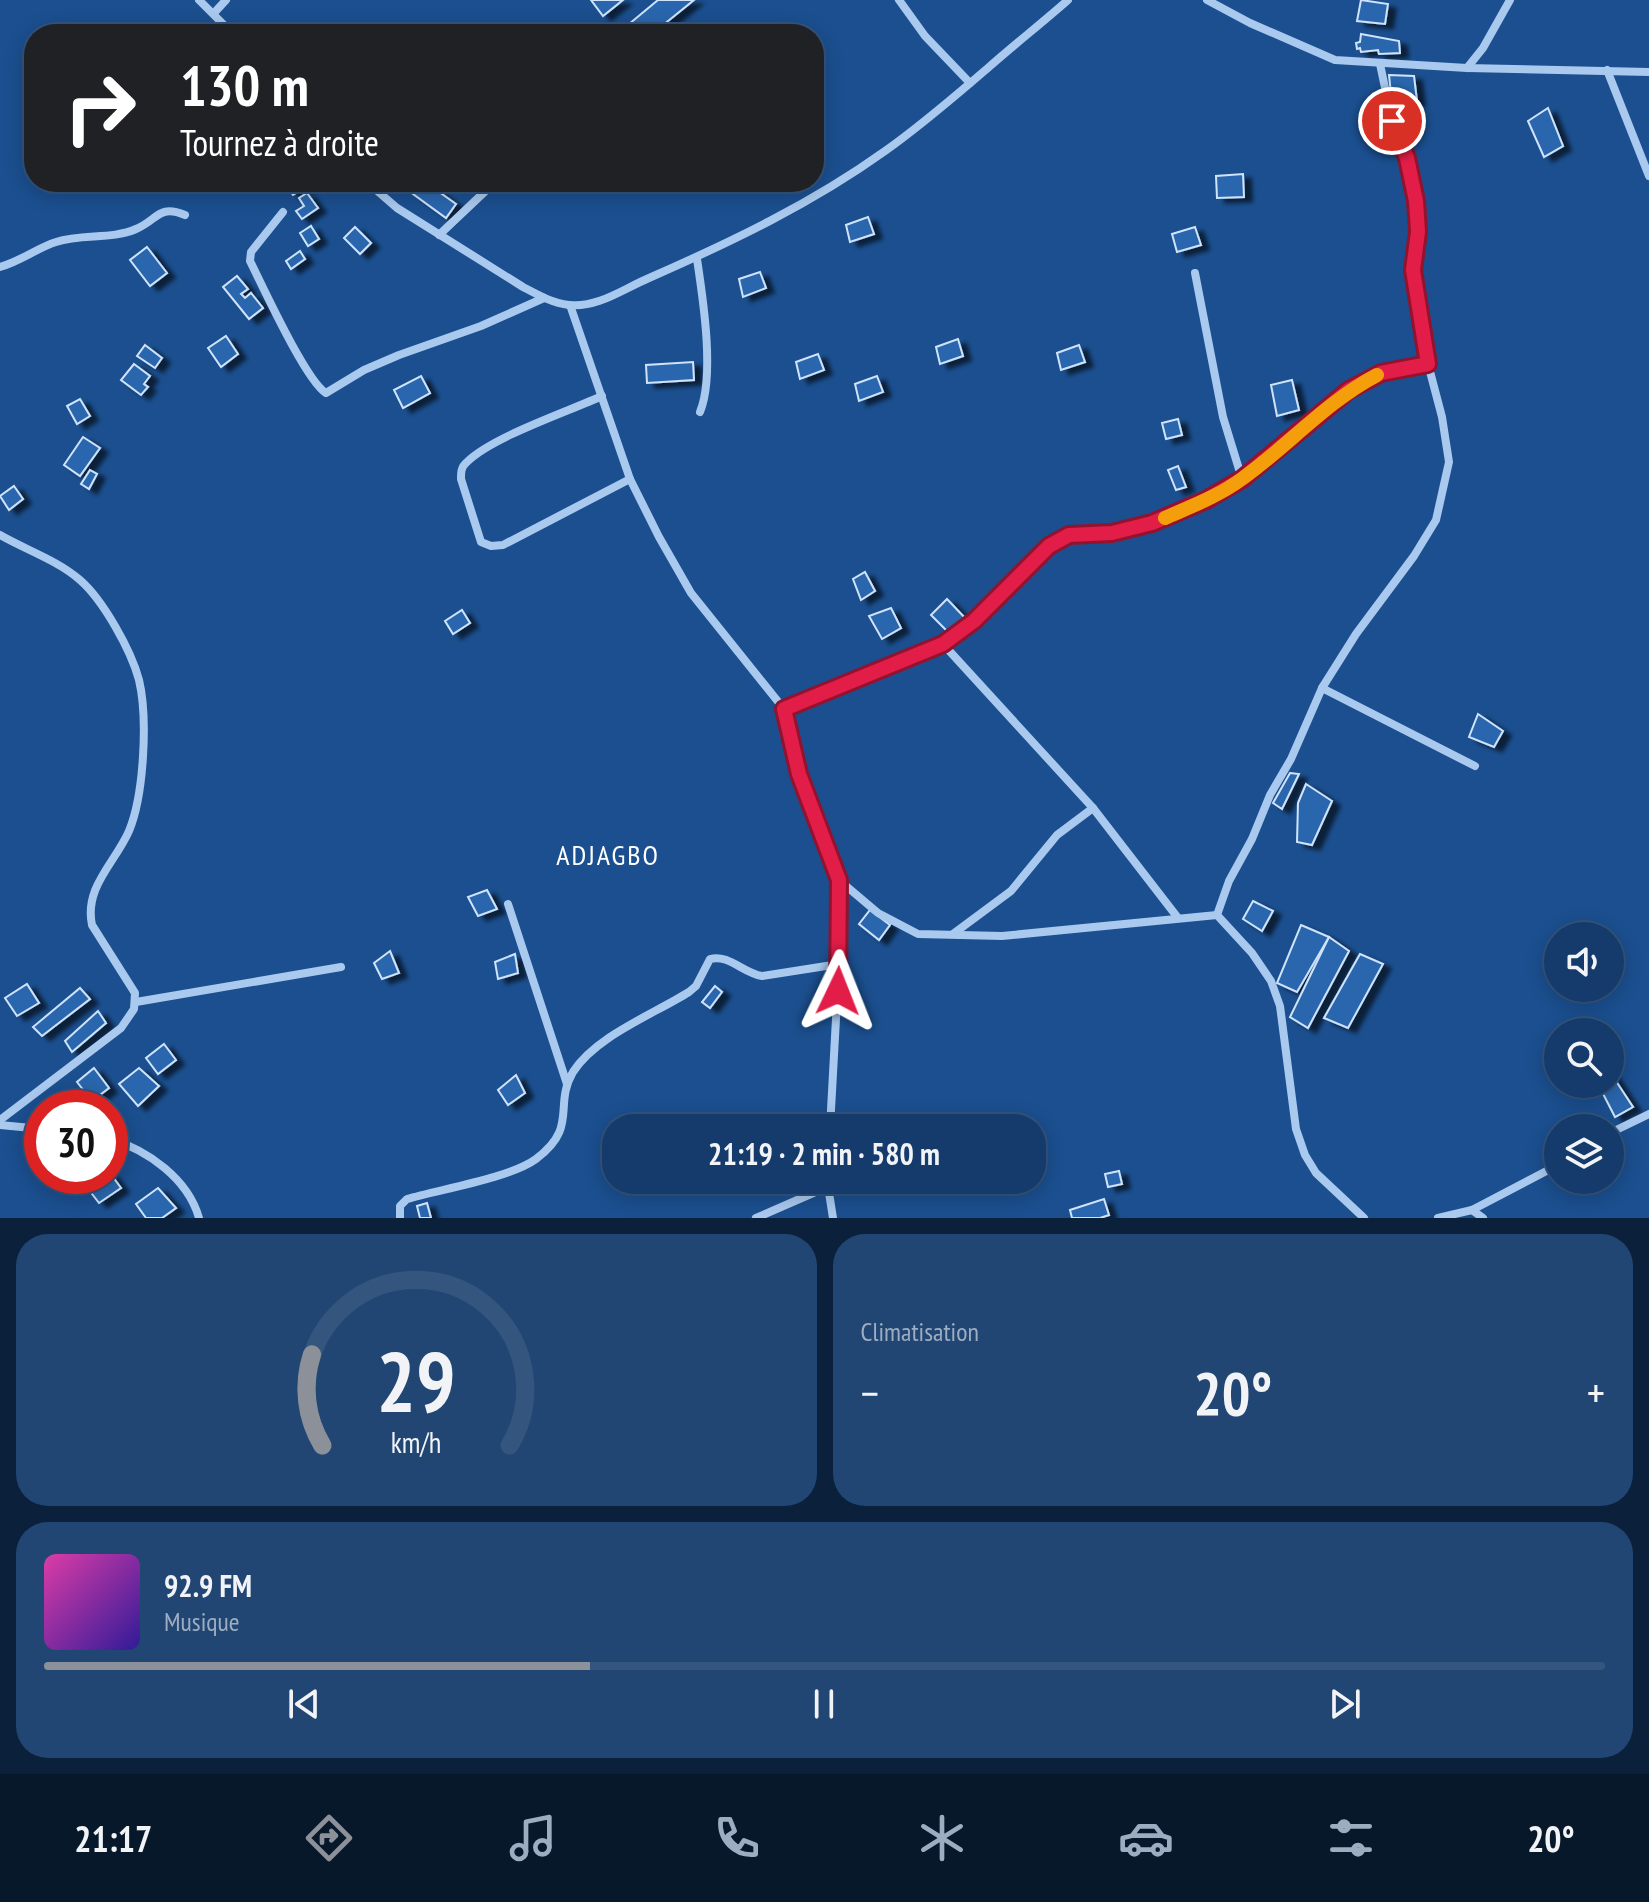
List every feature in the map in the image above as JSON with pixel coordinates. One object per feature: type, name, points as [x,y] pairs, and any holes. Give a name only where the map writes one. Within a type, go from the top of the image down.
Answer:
[{"type":"street","points":[[199,0],[224,24]]},
{"type":"street","points":[[214,13],[226,0]]},
{"type":"street","points":[[899,0],[925,36],[970,83]]},
{"type":"street","points":[[824,190],[931,117],[1068,0]]},
{"type":"street","points":[[1207,0],[1250,23],[1335,60],[1467,68],[1649,72]]},
{"type":"street","points":[[1467,68],[1483,48],[1510,0]]},
{"type":"street","points":[[1217,915],[1229,881],[1252,839],[1270,795],[1291,759],[1322,688],[1436,520],[1449,462],[1442,417],[1428,364],[1413,270],[1418,232],[1416,201],[1407,158],[1392,121],[1380,64]]},
{"type":"street","points":[[1607,70],[1649,176]]},
{"type":"street","points":[[376,192],[439,235],[544,298],[570,305],[614,295],[647,278],[697,259],[820,192]]},
{"type":"street","points":[[439,235],[484,192]]},
{"type":"street","points":[[0,267],[62,240],[137,229],[164,211],[173,210],[185,215]]},
{"type":"street","points":[[283,212],[251,252],[250,261],[316,384],[326,393],[387,360],[509,315],[544,298]]},
{"type":"street","points":[[697,259],[708,385],[700,412]]},
{"type":"street","points":[[1195,273],[1223,417],[1242,479]]},
{"type":"street","points":[[570,305],[630,479],[691,593],[784,709],[799,774],[839,880],[839,964],[831,1114]]},
{"type":"street","points":[[784,709],[943,644],[974,621],[1049,546],[1069,535],[1112,533],[1152,523],[1206,500],[1242,479],[1349,390],[1381,373],[1428,364]]},
{"type":"street","points":[[602,396],[499,440],[467,462],[461,470],[461,479],[481,542],[491,546],[503,545],[630,479]]},
{"type":"street","points":[[0,535],[81,581],[117,630],[138,676],[143,710],[137,807],[128,832],[99,878],[89,912],[92,925],[135,993],[136,1002],[121,1028],[0,1122]]},
{"type":"street","points":[[943,644],[1093,808],[1178,918]]},
{"type":"street","points":[[1322,688],[1475,766]]},
{"type":"street","points":[[953,935],[1011,891],[1057,835],[1093,808]]},
{"type":"street","points":[[839,880],[878,913],[918,934],[1002,936],[1217,915]]},
{"type":"street","points":[[508,904],[567,1084]]},
{"type":"street","points":[[1217,915],[1252,953],[1271,981],[1280,1006],[1296,1129],[1305,1155],[1316,1173],[1364,1218]]},
{"type":"street","points":[[400,1218],[400,1206],[407,1199],[509,1172],[534,1161],[562,1132],[567,1084],[575,1070],[597,1048],[696,986],[710,959],[726,958],[750,974],[762,976],[839,964]]},
{"type":"street","points":[[136,1002],[341,967]]},
{"type":"street","points":[[1624,1126],[1649,1114]]},
{"type":"street","points":[[0,1122],[24,1126]]},
{"type":"street","points":[[128,1147],[172,1175],[191,1197],[199,1218]]},
{"type":"street","points":[[1438,1218],[1472,1210],[1544,1172]]},
{"type":"street","points":[[756,1218],[806,1194]]},
{"type":"street","points":[[829,1194],[833,1218]]},
{"type":"street","points":[[1472,1210],[1483,1218]]},
{"type":"building","points":[[591,0],[623,0],[603,16]]},
{"type":"building","points":[[658,0],[694,0],[664,24],[629,24]]},
{"type":"building","points":[[1361,0],[1388,4],[1385,24],[1357,21]]},
{"type":"building","points":[[1361,34],[1399,41],[1400,53],[1379,54],[1378,50],[1361,52],[1356,43],[1360,42]]},
{"type":"building","points":[[1389,75],[1414,76],[1417,101],[1392,103]]},
{"type":"building","points":[[1548,108],[1563,146],[1544,157],[1528,121]]},
{"type":"building","points":[[1243,174],[1244,197],[1217,198],[1216,176]]},
{"type":"building","points":[[439,192],[456,204],[446,218],[413,194]]},
{"type":"building","points":[[307,193],[318,208],[302,219],[296,211],[304,206],[299,198]]},
{"type":"building","points":[[868,217],[874,234],[850,242],[846,225]]},
{"type":"building","points":[[311,226],[319,239],[308,246],[300,233]]},
{"type":"building","points":[[355,227],[371,243],[360,254],[344,238]]},
{"type":"building","points":[[1195,227],[1201,245],[1177,252],[1172,234]]},
{"type":"building","points":[[147,247],[167,273],[150,286],[130,260]]},
{"type":"building","points":[[300,251],[305,259],[291,269],[286,261]]},
{"type":"building","points":[[760,272],[766,288],[743,297],[739,279]]},
{"type":"building","points":[[237,276],[248,289],[241,294],[245,298],[251,293],[263,308],[249,319],[223,287]]},
{"type":"building","points":[[226,336],[238,354],[221,367],[208,348]]},
{"type":"building","points":[[958,339],[963,356],[940,364],[936,347]]},
{"type":"building","points":[[145,345],[162,358],[155,368],[137,356]]},
{"type":"building","points":[[1079,345],[1085,362],[1061,370],[1057,353]]},
{"type":"building","points":[[818,354],[824,370],[800,379],[796,362]]},
{"type":"building","points":[[693,362],[694,380],[647,383],[646,365]]},
{"type":"building","points":[[134,364],[150,376],[144,384],[148,387],[141,395],[121,380]]},
{"type":"building","points":[[421,376],[430,393],[403,408],[394,390]]},
{"type":"building","points":[[877,376],[883,392],[859,401],[855,384]]},
{"type":"building","points":[[1292,380],[1299,410],[1277,416],[1271,385]]},
{"type":"building","points":[[80,399],[90,416],[77,424],[67,406]]},
{"type":"building","points":[[1178,419],[1182,435],[1166,439],[1162,423]]},
{"type":"building","points":[[83,437],[100,448],[80,476],[64,465]]},
{"type":"building","points":[[1178,466],[1186,487],[1176,490],[1168,470]]},
{"type":"building","points":[[90,470],[97,474],[89,489],[81,484]]},
{"type":"building","points":[[14,486],[23,499],[9,510],[0,496]]},
{"type":"building","points":[[865,572],[875,591],[861,600],[853,579]]},
{"type":"building","points":[[947,599],[965,618],[949,633],[931,615]]},
{"type":"building","points":[[891,608],[901,628],[882,639],[869,616]]},
{"type":"building","points":[[462,610],[470,623],[453,634],[445,621]]},
{"type":"building","points":[[1478,714],[1503,731],[1494,747],[1469,737]]},
{"type":"building","points":[[1290,773],[1299,774],[1282,809],[1273,803]]},
{"type":"building","points":[[1306,784],[1332,801],[1312,845],[1297,842],[1298,803]]},
{"type":"building","points":[[487,890],[497,909],[478,916],[468,897]]},
{"type":"building","points":[[1253,901],[1273,911],[1262,931],[1243,919]]},
{"type":"building","points":[[870,910],[890,925],[879,940],[859,924]]},
{"type":"building","points":[[1301,925],[1329,937],[1297,992],[1277,983]]},
{"type":"building","points":[[1329,937],[1349,951],[1308,1028],[1290,1017]]},
{"type":"building","points":[[390,951],[399,973],[382,979],[374,963]]},
{"type":"building","points":[[515,954],[518,973],[498,979],[495,962]]},
{"type":"building","points":[[1360,954],[1383,964],[1348,1028],[1324,1018]]},
{"type":"building","points":[[27,984],[39,1003],[17,1016],[5,998]]},
{"type":"building","points":[[715,986],[722,992],[710,1008],[702,1002]]},
{"type":"building","points":[[80,988],[90,999],[42,1036],[33,1027]]},
{"type":"building","points":[[98,1011],[106,1023],[72,1052],[65,1041]]},
{"type":"building","points":[[164,1044],[176,1060],[158,1074],[146,1058]]},
{"type":"building","points":[[94,1068],[109,1088],[83,1090],[77,1082]]},
{"type":"building","points":[[139,1068],[159,1086],[138,1106],[128,1090],[119,1084]]},
{"type":"building","points":[[516,1075],[525,1093],[508,1105],[498,1090]]},
{"type":"building","points":[[1624,1093],[1633,1107],[1613,1114],[1605,1098],[1624,1098]]},
{"type":"building","points":[[1119,1171],[1122,1184],[1108,1187],[1105,1174]]},
{"type":"building","points":[[158,1188],[176,1208],[162,1218],[146,1218],[136,1204]]},
{"type":"building","points":[[92,1194],[112,1194],[99,1203]]},
{"type":"building","points":[[1104,1199],[1109,1215],[1072,1218],[1070,1210]]},
{"type":"building","points":[[427,1203],[431,1218],[420,1218],[417,1206]]},
{"type":"slow traffic","points":[[1165,518],[1206,500],[1242,479],[1349,390],[1377,375]]},
{"type":"district","name":"ADJAGBO","points":[[608,855]]},
{"type":"route","points":[[838,991],[839,880],[799,774],[784,709],[943,644],[974,621],[1049,546],[1069,535],[1112,533],[1152,523],[1206,500],[1242,479],[1349,390],[1381,373],[1428,364],[1413,270],[1418,232],[1416,201],[1407,158],[1392,121]]}]
